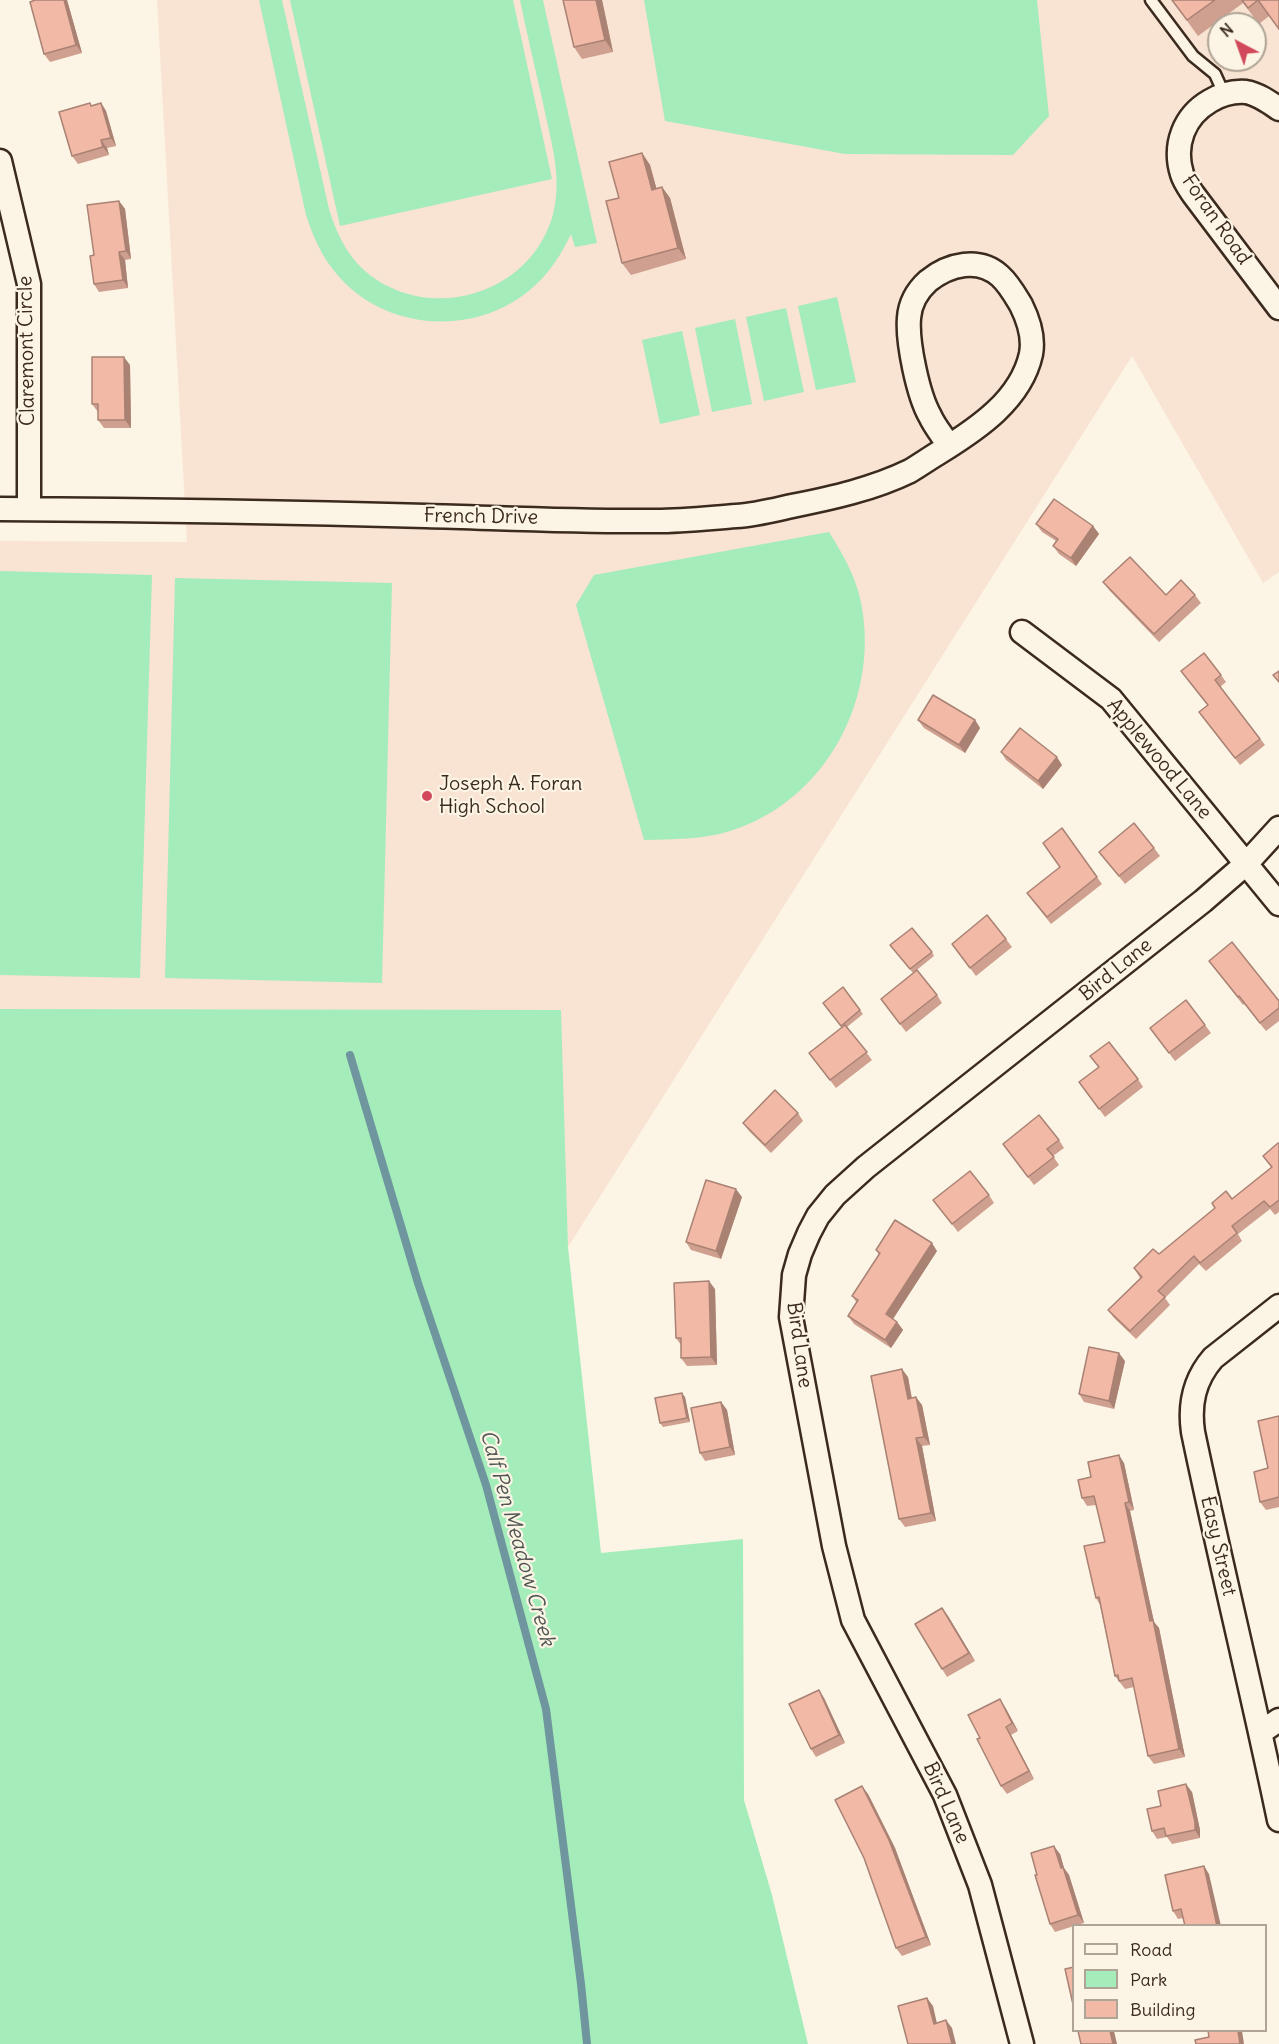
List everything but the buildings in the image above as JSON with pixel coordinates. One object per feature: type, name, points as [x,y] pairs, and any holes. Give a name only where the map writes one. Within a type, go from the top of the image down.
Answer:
[{"type":"street","points":[[1224,94],[1246,92],[1262,98],[1279,109]]},
{"type":"street","name":"Foran Road","points":[[1224,94],[1208,102],[1184,127],[1179,143],[1182,175],[1193,194],[1279,308]]},
{"type":"street","name":"Claremont Circle","points":[[0,161],[29,284],[29,509]]},
{"type":"street","name":"French Drive","points":[[0,508],[658,521],[748,515],[836,497],[909,471],[949,446],[976,429],[996,411],[1017,386],[1032,350],[1030,329],[1024,312],[1013,291],[1000,276],[987,267],[973,264],[959,265],[935,276],[921,287],[913,298],[909,314],[914,365],[928,414],[949,446]]},
{"type":"street","name":"Applewood Lane","points":[[1022,632],[1111,699],[1279,904]]},
{"type":"street","name":"Bird Lane","points":[[1022,2044],[980,1885],[945,1794],[853,1620],[834,1546],[791,1317],[795,1275],[808,1233],[818,1216],[850,1181],[1098,985],[1247,863],[1279,828]]},
{"type":"street","name":"Easy Street","points":[[1279,1306],[1213,1358],[1198,1381],[1192,1402],[1193,1432],[1206,1495],[1270,1726],[1279,1820]]},
{"type":"lane","points":[[1151,0],[1193,56],[1215,74],[1224,94]]},
{"type":"shaded area","name":"Joseph A. Foran High School","points":[[157,0],[1279,0],[1279,572],[1263,583],[1132,356],[568,1247],[560,1011],[0,1009],[0,541],[187,542]]},
{"type":"green space","points":[[259,0],[282,0],[329,209],[338,234],[347,250],[365,271],[391,288],[419,296],[448,298],[476,293],[503,281],[525,263],[543,239],[554,210],[557,183],[554,156],[520,0],[543,0],[597,243],[575,247],[571,234],[554,264],[531,289],[508,305],[483,315],[456,321],[429,321],[403,316],[377,306],[355,292],[335,272],[326,259],[306,215]]},
{"type":"green space","points":[[290,0],[513,0],[552,179],[340,226]]},
{"type":"green space","points":[[644,0],[1037,0],[1049,116],[1013,155],[845,154],[665,121]]},
{"type":"green space","points":[[837,297],[856,382],[816,390],[798,306]]},
{"type":"green space","points":[[786,308],[804,392],[764,401],[746,317]]},
{"type":"green space","points":[[735,319],[752,404],[712,412],[695,328]]},
{"type":"green space","points":[[682,331],[700,415],[660,424],[642,340]]},
{"type":"green space","points":[[829,532],[854,580],[860,598],[865,635],[863,671],[854,706],[840,740],[820,770],[794,796],[764,816],[730,831],[709,836],[644,840],[576,605],[594,575]]},
{"type":"green space","points":[[0,571],[152,575],[140,978],[0,975]]},
{"type":"green space","points":[[175,578],[392,583],[382,983],[165,978]]},
{"type":"green space","points":[[0,1009],[561,1010],[568,1247],[601,1553],[743,1539],[744,1800],[772,1895],[808,2044],[0,2044]]},
{"type":"waterway","name":"Calf Pen Meadow Creek","points":[[350,1055],[418,1283],[486,1485],[546,1709],[587,2044]]},
{"type":"place","name":"Joseph A. Foran High School","points":[[427,796]]}]
